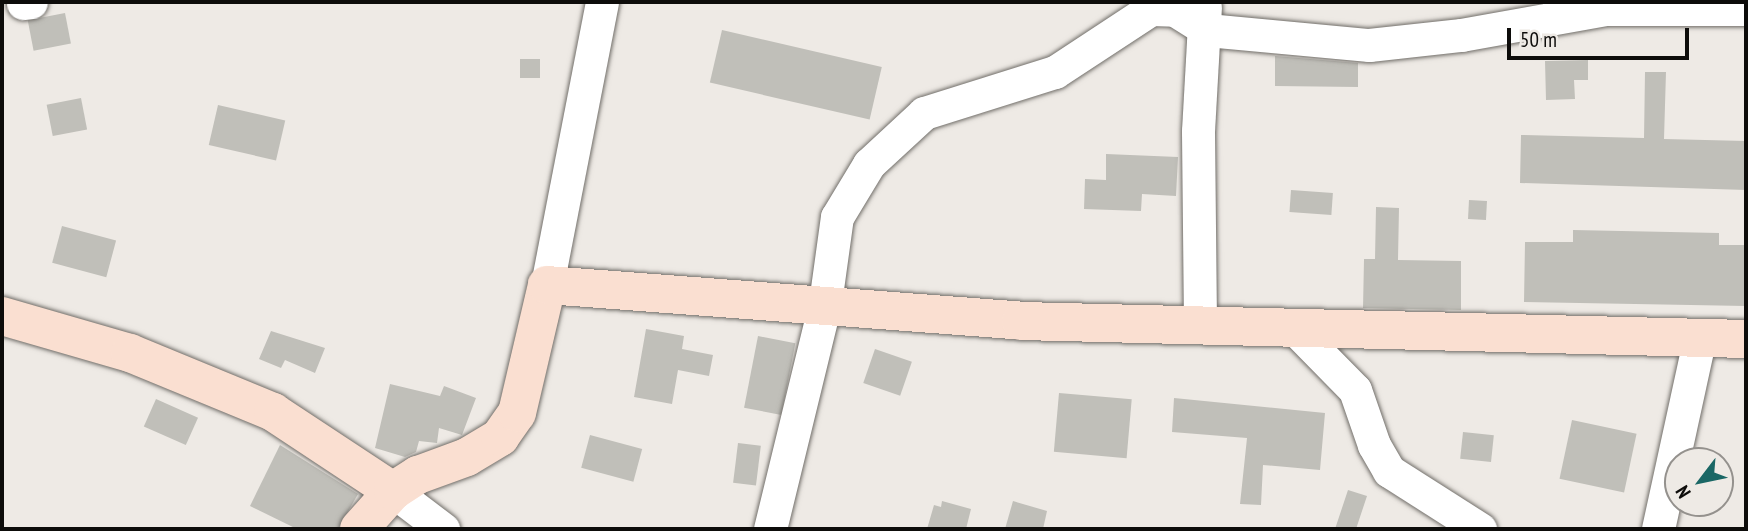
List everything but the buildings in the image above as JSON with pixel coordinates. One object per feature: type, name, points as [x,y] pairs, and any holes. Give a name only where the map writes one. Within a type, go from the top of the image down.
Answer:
[{"type":"main road","points":[[359,529],[393,491],[418,475],[467,457],[500,437],[517,413],[547,285],[825,303],[1021,321],[1200,323],[1296,330],[1700,336],[1746,340]]},
{"type":"main road","points":[[2,316],[130,353],[274,412],[393,491]]},
{"type":"street","points":[[547,285],[602,2]]},
{"type":"street","points":[[770,529],[825,303],[837,218],[869,164],[924,113],[1055,72],[1151,9],[1175,10],[1369,46],[1461,35],[1606,9],[1746,9]]},
{"type":"street","points":[[1200,323],[1198,131],[1206,16]]},
{"type":"street","points":[[1296,330],[1355,390],[1374,446],[1389,471],[1480,529]]},
{"type":"street","points":[[1658,529],[1700,336]]},
{"type":"street","points":[[393,491],[443,529]]}]
